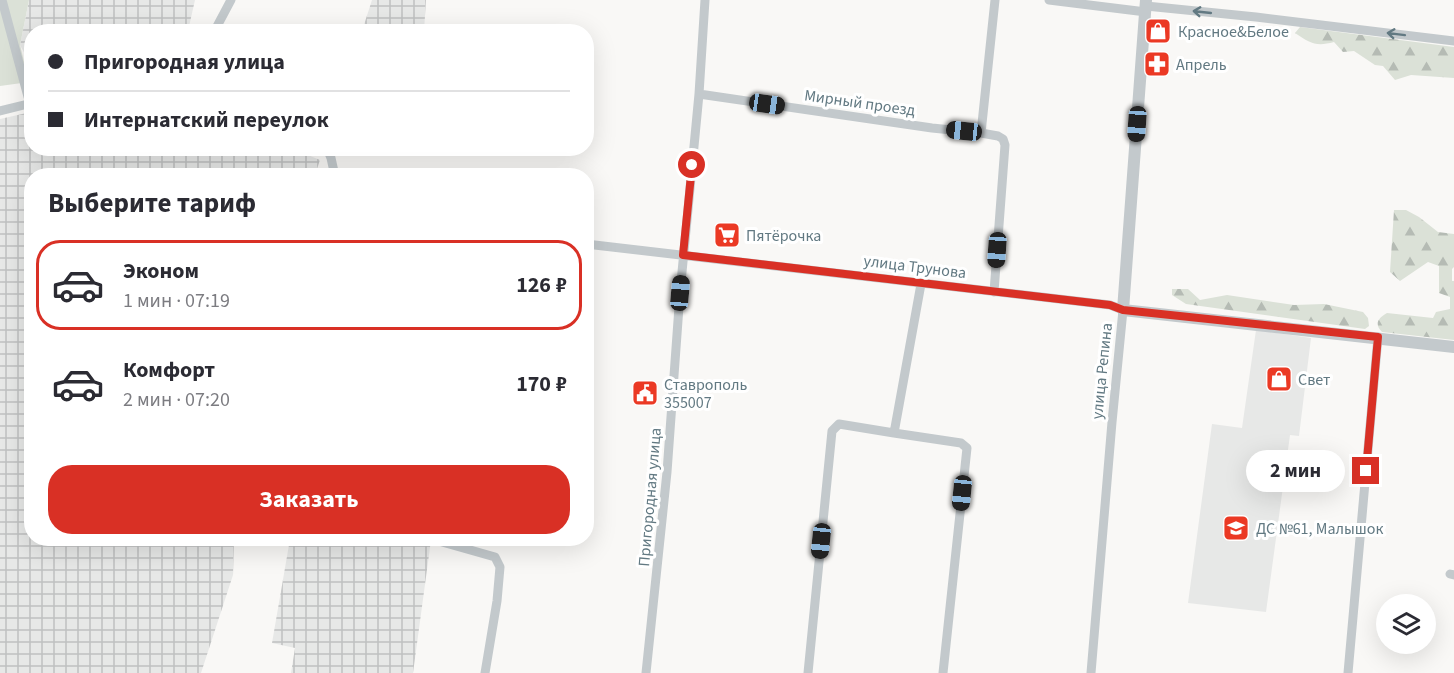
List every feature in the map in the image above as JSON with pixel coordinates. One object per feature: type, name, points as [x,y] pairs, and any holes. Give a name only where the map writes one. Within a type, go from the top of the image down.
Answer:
[{"type":"street","points":[[2,0],[24,79]]},
{"type":"street","points":[[219,24],[231,0]]},
{"type":"street","name":"Пригородная улица","points":[[646,673],[668,472],[683,255],[699,94],[705,0]]},
{"type":"street","points":[[981,133],[995,0]]},
{"type":"street","points":[[1049,0],[1146,6],[1256,17],[1454,41]]},
{"type":"street","name":"улица Репина","points":[[1091,673],[1123,310],[1146,6]]},
{"type":"street","name":"Мирный проезд","points":[[699,94],[981,133],[1003,139],[1005,145],[994,292]]},
{"type":"street","points":[[0,111],[24,106]]},
{"type":"street","name":"улица Трунова","points":[[594,245],[1110,305],[1123,310],[1454,346]]},
{"type":"street","points":[[894,433],[921,284]]},
{"type":"street","points":[[1348,673],[1378,337]]},
{"type":"street","points":[[808,673],[832,431],[839,424],[961,443],[967,448],[943,673]]},
{"type":"street","points":[[458,546],[495,557],[500,567],[485,673]]},
{"type":"shaded area","points":[[29,0],[195,0],[190,24],[24,24]]},
{"type":"shaded area","points":[[372,0],[426,0],[424,24],[364,24]]},
{"type":"shaded area","points":[[24,25],[24,52],[20,45]]},
{"type":"shaded area","points":[[24,114],[24,156],[310,156],[320,160],[317,168],[24,168],[24,546],[234,546],[233,575],[201,673],[0,673],[0,119]]},
{"type":"shaded area","points":[[1256,330],[1311,338],[1299,436],[1290,435],[1266,612],[1188,603],[1212,424],[1242,428]]},
{"type":"shaded area","points":[[289,546],[430,546],[413,673],[291,673],[295,648],[272,643]]},
{"type":"green space","points":[[0,0],[29,0],[20,45],[24,61],[24,83],[0,86]]},
{"type":"green space","points":[[1300,27],[1454,47],[1454,78],[1411,75],[1395,80],[1383,66],[1375,65],[1354,51],[1343,52],[1334,42],[1318,44],[1305,39],[1295,33]]},
{"type":"green space","points":[[1394,210],[1406,210],[1438,232],[1454,234],[1452,281],[1454,281],[1454,340],[1382,332],[1378,326],[1379,319],[1387,313],[1433,318],[1436,312],[1450,309],[1450,297],[1439,293],[1439,266],[1428,262],[1400,281],[1390,272]]},
{"type":"green space","points":[[1172,289],[1188,289],[1200,300],[1227,295],[1294,305],[1324,304],[1363,312],[1368,318],[1369,326],[1365,329],[1186,304],[1172,295]]},
{"type":"place","name":"Красное&Белое","points":[[1158,31]]},
{"type":"place","name":"Апрель","points":[[1157,64]]},
{"type":"place","name":"Пятёрочка","points":[[727,235]]},
{"type":"place","name":"Свет","points":[[1279,379]]},
{"type":"place","name":"Ставрополь 355007","points":[[645,393]]},
{"type":"place","name":"ДС №61, Малышок","points":[[1236,528]]},
{"type":"route","points":[[692,165],[683,255],[1110,305],[1123,310],[1378,337],[1366,471]]}]
